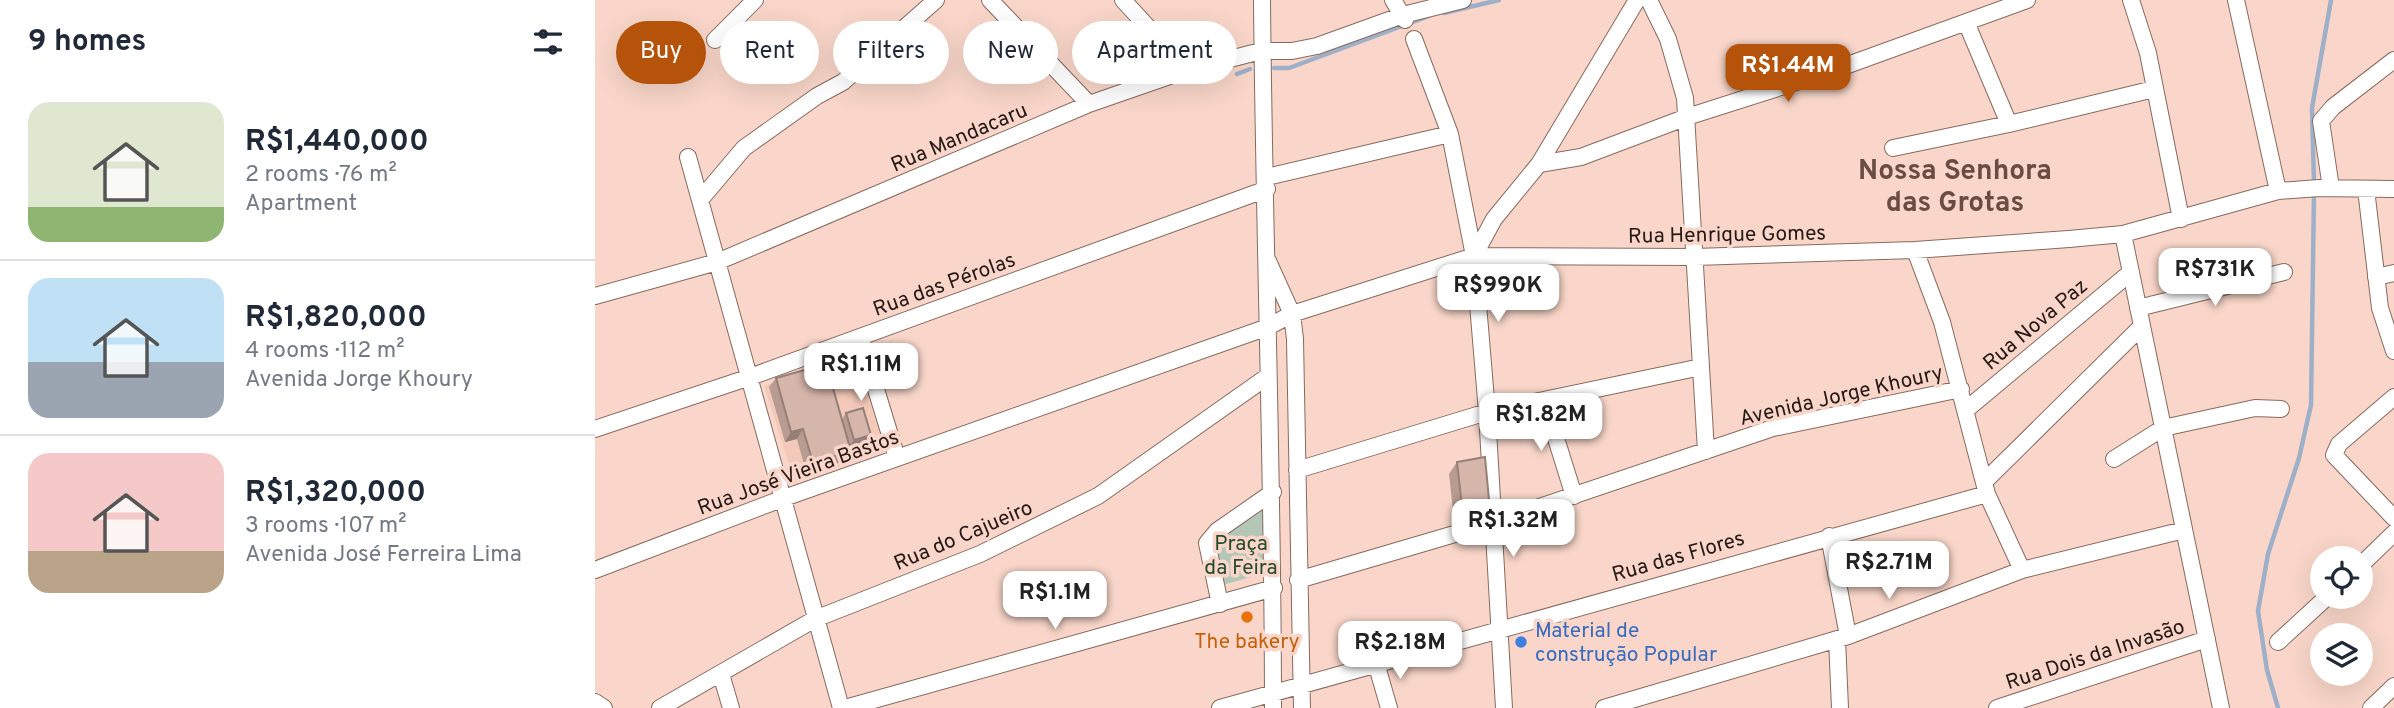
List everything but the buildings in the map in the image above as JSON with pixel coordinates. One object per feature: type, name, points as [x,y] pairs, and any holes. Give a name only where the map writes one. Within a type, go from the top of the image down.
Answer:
[{"type":"street","points":[[715,40],[755,0]]},
{"type":"street","points":[[700,200],[744,148],[817,96],[843,82],[936,0]]},
{"type":"street","points":[[990,0],[1089,104]]},
{"type":"street","points":[[1123,0],[1142,21]]},
{"type":"street","points":[[1262,0],[1261,51],[1267,183],[1265,256],[1273,492],[1273,700]]},
{"type":"street","points":[[1394,0],[1404,18]]},
{"type":"street","name":"Rua Mandacaru","points":[[1237,57],[1261,51],[1292,51],[1317,46],[1463,0]]},
{"type":"street","points":[[1474,256],[1493,219],[1539,164],[1637,0]]},
{"type":"street","points":[[1649,0],[1668,39],[1680,73],[1687,117],[1706,451]]},
{"type":"street","points":[[1539,164],[1581,158],[1687,117],[1834,70],[2027,0]]},
{"type":"street","points":[[2131,0],[2148,53],[2181,219]]},
{"type":"street","points":[[2236,0],[2283,190]]},
{"type":"street","points":[[1966,22],[2009,124]]},
{"type":"street","points":[[1413,40],[1450,134],[1474,256],[1487,412],[1503,708]]},
{"type":"street","points":[[2325,188],[2321,121],[2333,107],[2394,60]]},
{"type":"street","name":"Rua Mandacaru","points":[[595,296],[717,262],[1089,104],[1145,84]]},
{"type":"street","points":[[1893,148],[2009,124],[2154,89]]},
{"type":"street","name":"Rua das Pérolas","points":[[595,429],[860,337],[1267,183],[1450,134]]},
{"type":"street","points":[[688,157],[784,498],[815,619],[843,708],[1274,587]]},
{"type":"street","points":[[2366,189],[2386,335],[2394,351]]},
{"type":"street","name":"Rua Henrique Gomes","points":[[1293,314],[1474,256],[1695,257],[1915,250],[2123,234],[2283,190],[2394,189]]},
{"type":"street","points":[[2123,234],[2221,708]]},
{"type":"street","points":[[1915,250],[1942,323],[1967,409],[1985,488],[2022,570]]},
{"type":"street","points":[[1265,256],[1293,314],[1302,708]]},
{"type":"street","name":"Rua Nova Paz","points":[[1967,409],[2131,272]]},
{"type":"street","points":[[2138,308],[2284,272]]},
{"type":"street","points":[[2376,277],[2394,273]]},
{"type":"street","name":"Rua José Vieira Bastos","points":[[595,570],[784,498],[1268,327],[1293,314]]},
{"type":"street","name":"Rua das Flores","points":[[1220,708],[1273,700],[1302,683],[1829,536],[1985,488],[2142,326]]},
{"type":"street","points":[[860,337],[897,458]]},
{"type":"street","points":[[1297,470],[1487,412],[1701,367]]},
{"type":"street","name":"Rua do Cajueiro","points":[[660,708],[815,619],[979,554],[1098,496],[1268,376]]},
{"type":"street","name":"Avenida Jorge Khoury","points":[[1299,580],[1492,523],[1773,428],[1961,388]]},
{"type":"street","points":[[2394,397],[2339,443],[2334,451],[2335,457],[2394,518]]},
{"type":"street","points":[[1544,400],[1574,496]]},
{"type":"street","points":[[2114,458],[2163,428],[2245,410],[2281,409]]},
{"type":"street","points":[[1220,604],[1206,543],[1217,531],[1273,492]]},
{"type":"street","points":[[1604,708],[1843,638],[2022,570],[2184,530]]},
{"type":"street","points":[[2373,553],[2394,533]]},
{"type":"street","points":[[1829,536],[1843,638],[1840,708]]},
{"type":"street","points":[[2278,642],[2314,609]]},
{"type":"street","name":"Rua Dois da Invasão","points":[[2006,707],[2207,639]]},
{"type":"street","points":[[1376,663],[1389,708]]},
{"type":"street","points":[[721,674],[731,708]]},
{"type":"street","points":[[2371,708],[2394,686]]},
{"type":"street","points":[[595,702],[604,708]]},
{"type":"shaded area","points":[[855,356],[885,451],[795,483],[764,386]]},
{"type":"green space","name":"Praça da Feira","points":[[1263,507],[1265,573],[1223,585],[1215,544]]},
{"type":"waterway","points":[[1444,13],[1499,0]]},
{"type":"waterway","points":[[2314,184],[2312,108],[2331,0]]},
{"type":"waterway","points":[[1274,68],[1289,68],[1429,16]]},
{"type":"waterway","points":[[1237,74],[1250,69]]},
{"type":"waterway","points":[[2278,708],[2267,670],[2258,611],[2268,554],[2299,458],[2311,405],[2314,193]]},
{"type":"place","name":"The bakery","points":[[1247,617]]},
{"type":"place","name":"Material de construção Popular","points":[[1521,642]]},
{"type":"district","name":"Nossa Senhora das Grotas","points":[[1955,185]]}]
